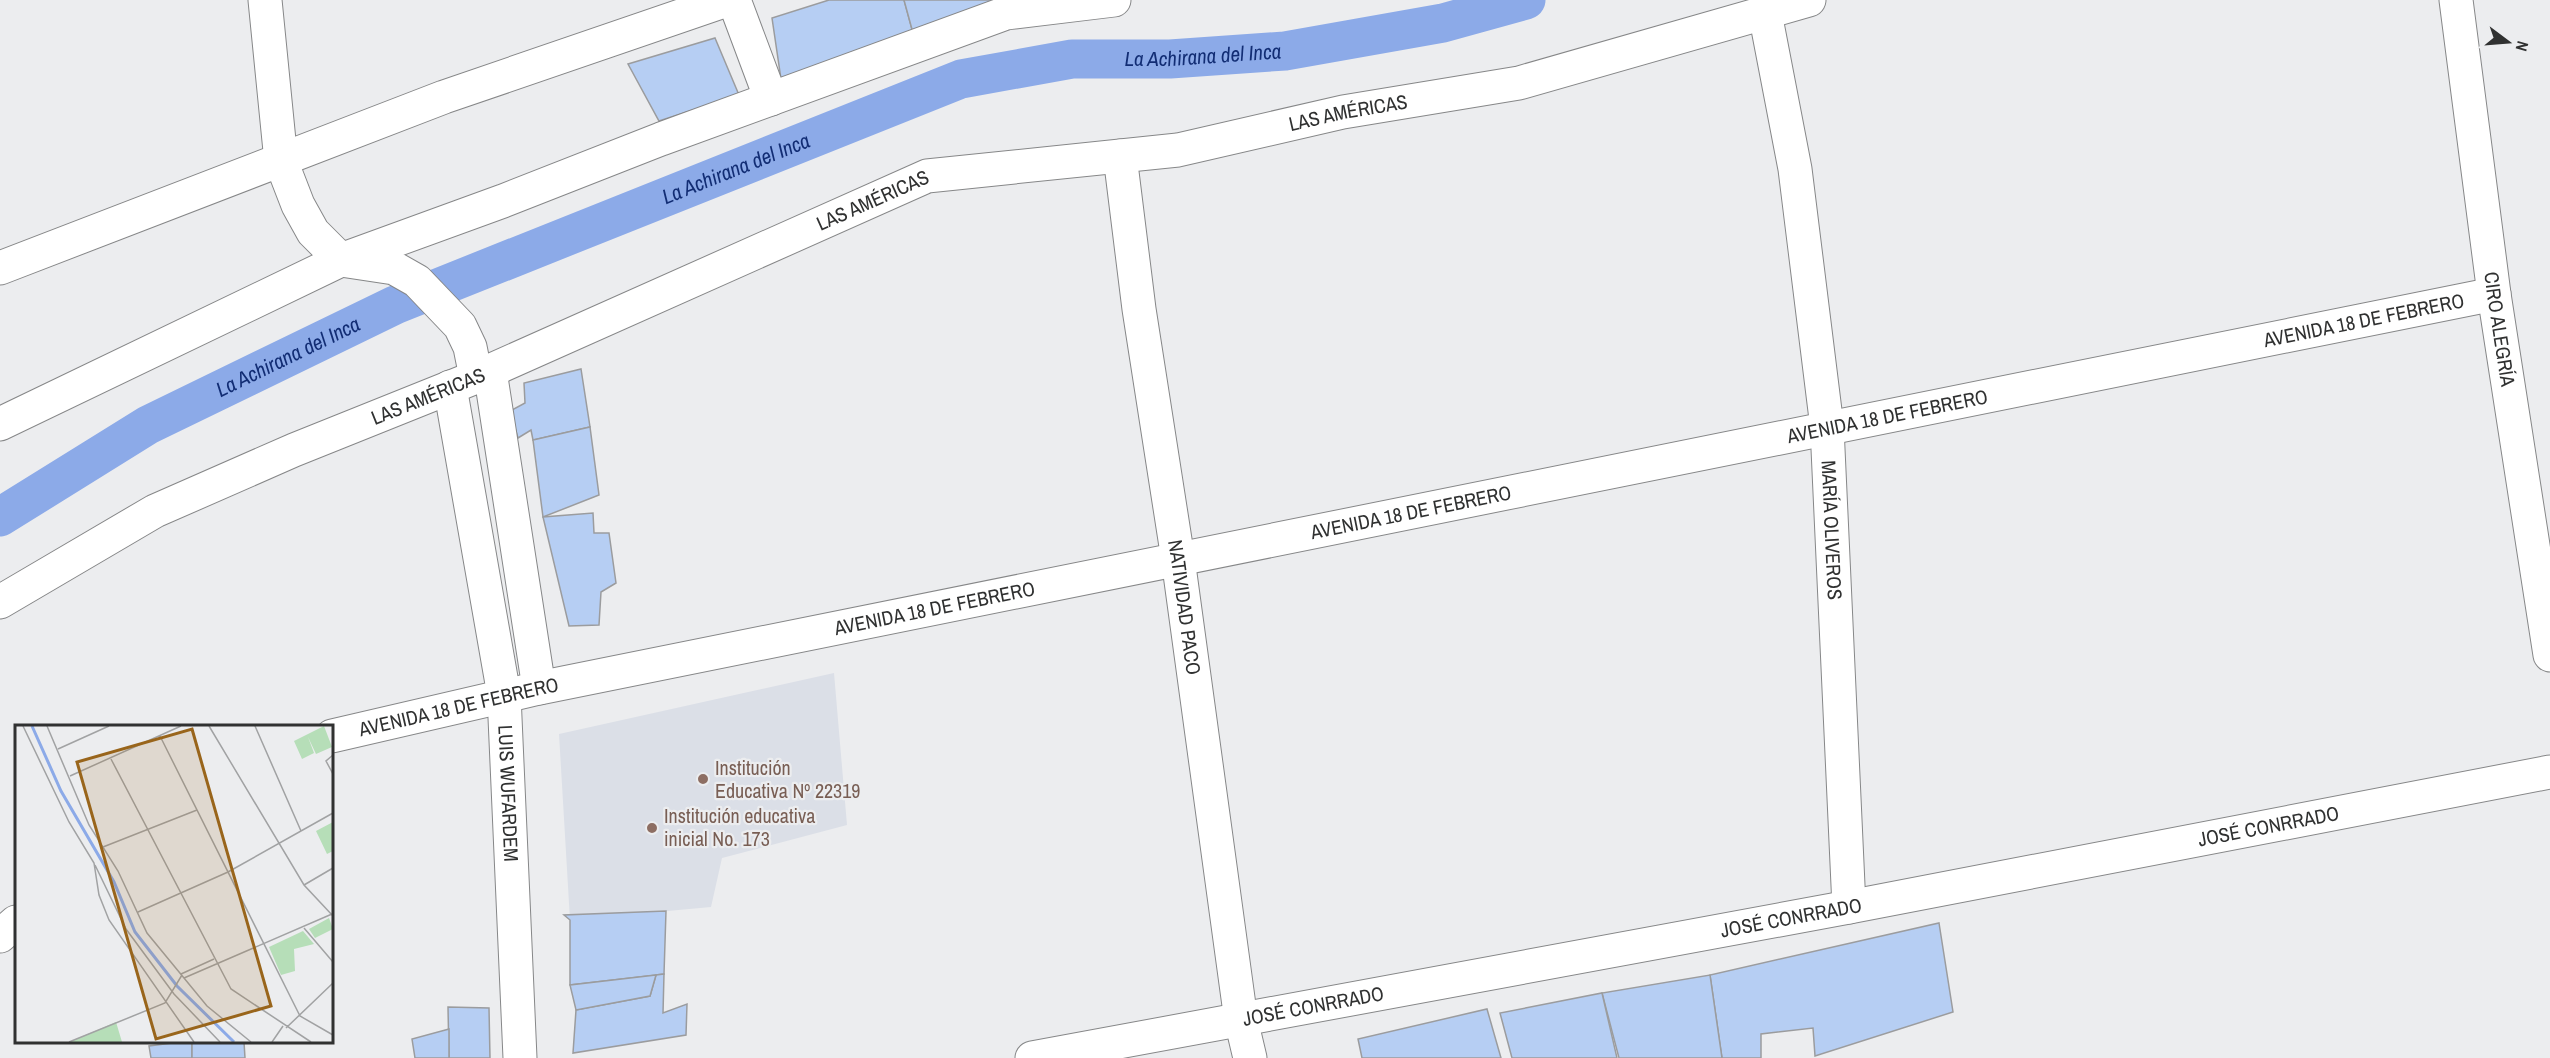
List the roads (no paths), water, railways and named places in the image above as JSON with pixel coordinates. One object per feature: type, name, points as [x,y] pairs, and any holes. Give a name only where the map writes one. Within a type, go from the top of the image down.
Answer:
[{"type":"street","points":[[265,0],[281,161],[313,232],[341,260],[394,268],[417,281],[460,326],[471,347],[472,378],[539,688]]},
{"type":"street","points":[[0,268],[444,97],[727,0]]},
{"type":"street","points":[[734,0],[771,99]]},
{"type":"street","points":[[0,424],[341,260],[1006,13],[1044,5],[1114,0]]},
{"type":"street","name":"LAS AMÉRICAS","points":[[0,602],[155,511],[294,450],[472,378],[927,176],[1178,150],[1343,112],[1519,83],[1809,0]]},
{"type":"street","name":"CIRO ALEGRÍA","points":[[2456,0],[2494,294],[2550,655]]},
{"type":"street","name":"MARÍA OLIVEROS","points":[[1765,13],[1795,168],[1827,427],[1849,907]]},
{"type":"street","name":"NATIVIDAD PACO","points":[[1120,156],[1150,386],[1178,559],[1241,1020],[1250,1058]]},
{"type":"street","name":"AVENIDA 18 DE FEBRERO","points":[[333,736],[504,695],[2494,294]]},
{"type":"street","name":"LUIS WUFARDEM","points":[[472,378],[504,695],[520,1058]]},
{"type":"street","name":"JOSÉ CONRRADO","points":[[1032,1058],[1849,907],[2550,771]]},
{"type":"street","points":[[0,936],[15,923]]},
{"type":"waterway","name":"La Achirana del Inca","points":[[0,517],[148,425],[395,305],[961,79],[1072,59],[1170,59],[1285,51],[1443,23],[1526,0]]},
{"type":"place","name":"Institución Educativa Nº 22319","points":[[703,779]]},
{"type":"place","name":"Institución educativa inicial No. 173","points":[[652,828]]}]
